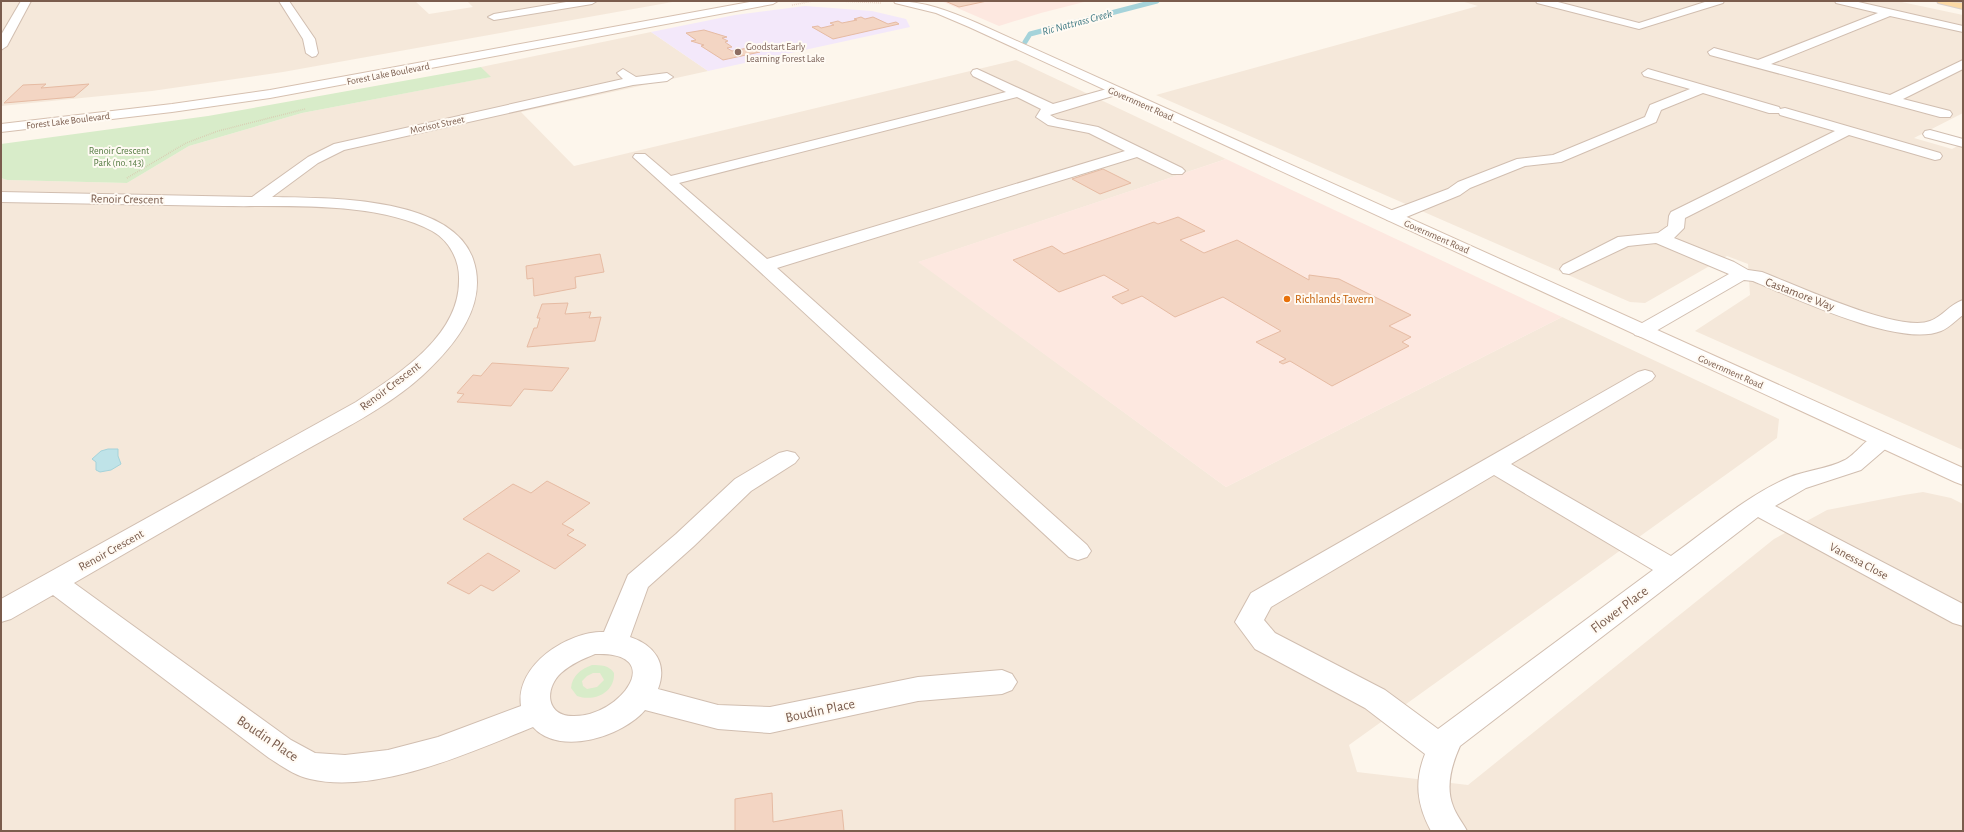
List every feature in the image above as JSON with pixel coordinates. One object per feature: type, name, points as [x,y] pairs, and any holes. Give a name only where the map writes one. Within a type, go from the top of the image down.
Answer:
[{"type":"main road","points":[[1942,1],[1963,6]]},
{"type":"street","points":[[1,46],[26,1]]},
{"type":"street","points":[[284,1],[309,39],[312,53]]},
{"type":"street","points":[[494,18],[592,1]]},
{"type":"street","name":"Forest Lake Boulevard","points":[[1,116],[100,106],[273,82],[721,1]]},
{"type":"street","name":"Forest Lake Boulevard","points":[[1,128],[165,109],[277,92],[773,1]]},
{"type":"street","name":"Government Road","points":[[904,1],[940,11],[1393,216],[1963,477]]},
{"type":"street","points":[[1541,1],[1639,26],[1719,1]]},
{"type":"street","points":[[1840,1],[1963,29]]},
{"type":"street","points":[[483,9],[506,28]]},
{"type":"street","points":[[1759,64],[1890,12]]},
{"type":"street","points":[[1714,52],[1945,114]]},
{"type":"street","points":[[1892,99],[1963,64]]},
{"type":"street","points":[[977,73],[1052,109]]},
{"type":"street","points":[[1648,73],[1935,156]]},
{"type":"street","name":"Morisot Street","points":[[256,202],[313,160],[340,147],[628,77],[667,77]]},
{"type":"street","points":[[1393,216],[1454,192],[1464,185],[1522,162],[1556,159],[1571,153],[1651,119],[1655,108],[1703,89]]},
{"type":"street","points":[[1114,91],[1052,109],[1044,113],[1043,117],[1046,120],[1093,130],[1177,170]]},
{"type":"street","points":[[668,181],[1019,93]]},
{"type":"street","points":[[1569,269],[1624,241],[1666,236],[1676,228],[1677,216],[1848,130]]},
{"type":"street","points":[[1930,134],[1963,143]]},
{"type":"street","points":[[764,266],[1138,152]]},
{"type":"street","points":[[640,157],[764,266],[1078,551]]},
{"type":"street","name":"Renoir Crescent","points":[[1,197],[328,203],[369,207],[408,215],[438,227],[459,246],[469,268],[467,300],[456,326],[415,371],[364,408],[1,612]]},
{"type":"street","name":"Castamore Way","points":[[1658,238],[1728,266],[1744,275],[1756,276],[1867,320],[1907,329],[1935,327],[1963,306]]},
{"type":"street","points":[[1642,331],[1736,277],[1744,275]]},
{"type":"street","points":[[1442,750],[1375,699],[1265,642],[1249,622],[1260,600],[1645,376]]},
{"type":"street","name":"Flower Place","points":[[1450,831],[1440,817],[1433,792],[1436,764],[1449,737],[1756,506],[1798,483],[1852,465],[1882,440]]},
{"type":"street","points":[[614,643],[637,582],[685,540],[743,485],[787,458]]},
{"type":"street","points":[[1493,464],[1672,569]]},
{"type":"street","name":"Vanessa Close","points":[[1756,506],[1963,616]]},
{"type":"street","name":"Boudin Place","points":[[54,582],[280,749],[310,766],[345,769],[388,764],[441,750],[539,712]]},
{"type":"street","points":[[596,643],[614,643],[633,649],[641,655],[646,664],[647,674],[645,685],[639,696],[628,709],[613,719],[595,726],[577,729],[561,727],[548,722],[539,712],[535,699],[538,684],[547,669],[560,657],[578,648],[596,643]]},
{"type":"street","name":"Boudin Place","points":[[639,696],[718,717],[770,720],[918,690],[1002,682]]},
{"type":"path","points":[[92,198],[186,143],[218,131],[310,108]]},
{"type":"shaded area","points":[[1,1],[415,1],[429,14],[473,7],[467,1],[678,1],[283,72],[152,91],[1,106]]},
{"type":"shaded area","points":[[941,1],[1088,1],[999,26]]},
{"type":"shaded area","points":[[1461,1],[1897,1],[1963,15],[1963,113],[1914,138],[1952,149],[1963,143],[1963,450],[1695,331],[1750,295],[1748,264],[1727,256],[1645,303],[1630,302],[1156,95],[1478,6]]},
{"type":"shaded area","name":"Goodstart Early Learning Forest Lake","points":[[805,6],[872,11],[906,19],[910,27],[708,71],[651,32],[735,15]]},
{"type":"shaded area","points":[[651,32],[708,71],[521,112],[574,166],[1016,60],[1226,159],[919,262],[1226,487],[1562,317],[1779,419],[1777,438],[1349,745],[1357,772],[1468,785],[1774,539],[1827,510],[1904,495],[1923,492],[1951,498],[1963,504],[1963,831],[1,831],[1,178],[7,180],[127,183],[189,146],[302,113],[490,77],[481,67]]},
{"type":"shaded area","points":[[1226,159],[1562,317],[1226,487],[918,262]]},
{"type":"green space","name":"Renoir Crescent Park (no. 143)","points":[[481,67],[491,77],[302,113],[189,146],[127,183],[7,180],[1,178],[1,144],[208,116]]},
{"type":"green space","points":[[592,665],[602,665],[612,670],[614,673],[611,686],[607,691],[596,697],[584,698],[577,696],[571,688],[575,677]],"holes":[[[593,673],[600,673],[604,680],[597,687],[587,689],[583,686],[582,681],[587,676]]]},
{"type":"water","points":[[118,449],[118,456],[121,464],[111,470],[100,472],[96,470],[96,462],[92,459],[101,451]]},
{"type":"building","points":[[945,1],[987,1],[959,7]]},
{"type":"building","points":[[861,17],[865,19],[873,17],[888,24],[896,22],[899,24],[833,39],[812,27],[818,26],[821,28],[834,25],[830,23],[838,21],[842,23],[857,20],[854,19]]},
{"type":"building","points":[[704,30],[727,37],[722,38],[728,41],[725,42],[732,47],[727,48],[732,51],[753,47],[760,52],[723,60],[701,46],[704,45],[691,41],[696,40],[686,33]]},
{"type":"building","points":[[46,84],[41,88],[89,84],[74,97],[4,103],[23,85]]},
{"type":"building","points":[[1103,169],[1131,183],[1100,194],[1072,179]]},
{"type":"building","points":[[1178,217],[1205,231],[1180,240],[1204,253],[1237,240],[1309,280],[1309,275],[1339,279],[1411,315],[1389,326],[1411,337],[1402,342],[1409,346],[1332,386],[1290,361],[1283,364],[1279,362],[1286,359],[1256,342],[1281,331],[1223,297],[1175,317],[1142,296],[1122,304],[1112,297],[1129,290],[1104,275],[1059,292],[1013,260],[1052,246],[1064,254],[1154,222],[1158,224]]},
{"type":"building","points":[[600,254],[604,272],[575,277],[576,288],[534,296],[533,278],[527,279],[526,266]]},
{"type":"building","points":[[568,303],[565,314],[591,312],[589,318],[601,317],[595,341],[527,347],[534,328],[537,328],[540,318],[537,318],[542,304]]},
{"type":"building","points":[[492,363],[569,368],[552,391],[524,389],[511,406],[457,402],[464,394],[457,393],[473,375],[481,376]]},
{"type":"building","points":[[547,481],[590,503],[562,524],[574,530],[567,535],[586,545],[555,569],[463,519],[513,484],[531,493]]},
{"type":"building","points":[[488,553],[520,571],[493,591],[481,585],[469,594],[447,583]]},
{"type":"building","points":[[772,793],[773,822],[842,810],[844,831],[735,831],[735,799]]},
{"type":"waterway","name":"Ric Nattrass Creek","points":[[1025,42],[1030,34],[1157,1]]},
{"type":"place","name":"Goodstart Early Learning Forest Lake","points":[[738,52]]},
{"type":"place","name":"Richlands Tavern","points":[[1287,299]]}]
